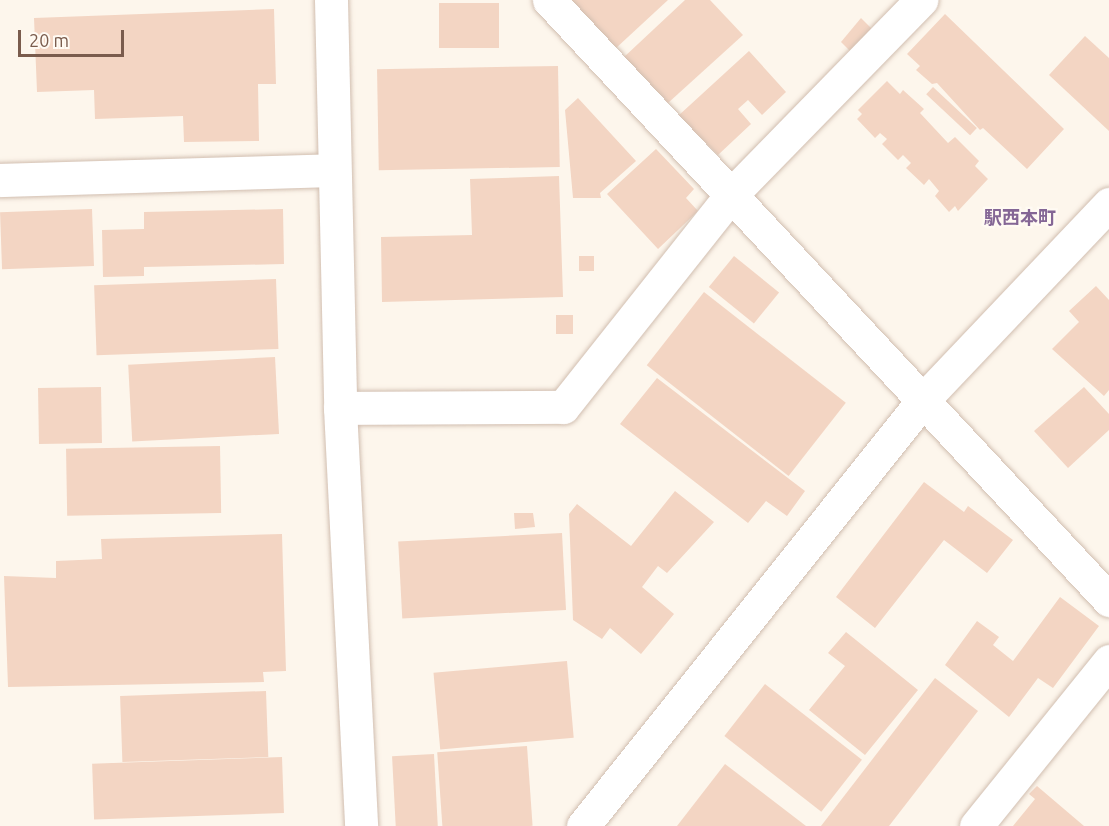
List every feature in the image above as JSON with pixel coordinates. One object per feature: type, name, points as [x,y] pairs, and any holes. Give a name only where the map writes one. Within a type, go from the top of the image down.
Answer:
[{"type":"street","points":[[331,0],[340,408],[361,826]]},
{"type":"street","points":[[549,0],[730,196],[924,399],[1109,600]]},
{"type":"street","points":[[340,408],[563,407],[730,196],[921,0]]},
{"type":"street","points":[[0,180],[333,170]]},
{"type":"street","points":[[583,826],[924,399],[1109,204]]},
{"type":"street","points":[[976,826],[1109,661]]},
{"type":"building","points":[[569,0],[668,0],[615,49]]},
{"type":"building","points":[[685,0],[710,0],[743,35],[668,103],[623,58]]},
{"type":"building","points":[[439,3],[499,3],[499,48],[439,48]]},
{"type":"building","points":[[274,9],[276,84],[258,84],[259,141],[184,142],[183,116],[95,119],[94,90],[37,92],[34,18]]},
{"type":"building","points":[[945,14],[1064,129],[1027,169],[983,128],[980,130],[937,83],[932,84],[916,70],[920,66],[907,54]]},
{"type":"building","points":[[861,18],[873,30],[851,52],[841,42]]},
{"type":"building","points":[[1085,36],[1109,58],[1109,131],[1049,75]]},
{"type":"building","points":[[749,51],[786,92],[762,115],[748,100],[738,109],[751,124],[718,155],[678,116]]},
{"type":"building","points":[[558,66],[560,167],[379,170],[377,69]]},
{"type":"building","points":[[887,81],[900,94],[903,90],[924,109],[920,113],[948,143],[955,137],[979,161],[975,166],[988,179],[958,211],[955,206],[949,212],[935,196],[939,191],[929,179],[924,185],[906,168],[911,163],[903,155],[898,160],[882,144],[887,139],[880,133],[875,138],[857,119],[862,114],[858,110]]},
{"type":"building","points":[[933,87],[977,128],[970,135],[926,94]]},
{"type":"building","points":[[578,98],[636,161],[600,193],[601,198],[573,198],[565,110]]},
{"type":"building","points":[[656,149],[694,189],[686,198],[698,211],[658,249],[607,194]]},
{"type":"building","points":[[559,176],[563,297],[382,302],[381,237],[472,235],[470,179]]},
{"type":"building","points":[[92,209],[94,266],[2,269],[0,212]]},
{"type":"building","points":[[283,209],[284,264],[144,267],[144,276],[103,277],[102,230],[144,229],[144,212]]},
{"type":"building","points":[[579,256],[594,256],[594,271],[579,271]]},
{"type":"building","points":[[734,256],[779,293],[754,324],[709,287]]},
{"type":"building","points":[[276,279],[278,349],[97,355],[94,285]]},
{"type":"building","points":[[1096,286],[1109,300],[1109,390],[1104,396],[1052,349],[1079,322],[1069,311]]},
{"type":"building","points":[[704,292],[846,403],[789,476],[647,365]]},
{"type":"building","points":[[556,315],[573,315],[573,334],[556,334]]},
{"type":"building","points":[[275,357],[279,434],[132,442],[128,365]]},
{"type":"building","points":[[657,378],[805,491],[787,516],[766,501],[748,523],[620,424]]},
{"type":"building","points":[[101,387],[102,443],[39,444],[38,388]]},
{"type":"building","points":[[1084,387],[1109,414],[1109,430],[1068,468],[1034,431]]},
{"type":"building","points":[[220,446],[221,513],[67,516],[66,449]]},
{"type":"building","points":[[924,482],[964,512],[968,506],[1013,540],[987,573],[944,540],[875,628],[836,597]]},
{"type":"building","points":[[675,491],[714,522],[667,573],[658,566],[642,587],[674,614],[641,654],[610,628],[602,639],[573,620],[569,514],[577,504],[631,546]]},
{"type":"building","points":[[514,513],[533,513],[535,527],[515,529]]},
{"type":"building","points":[[562,533],[566,610],[402,618],[398,542]]},
{"type":"building","points":[[282,534],[286,671],[263,672],[264,682],[8,687],[4,576],[56,578],[56,561],[102,559],[101,539]]},
{"type":"building","points":[[1060,597],[1099,626],[1053,688],[1038,678],[1009,717],[945,665],[977,621],[999,637],[993,645],[1013,661]]},
{"type":"building","points":[[846,632],[918,690],[865,755],[809,710],[845,666],[828,653]]},
{"type":"building","points":[[567,661],[574,738],[440,749],[434,673]]},
{"type":"building","points":[[935,678],[978,711],[889,826],[821,826]]},
{"type":"building","points":[[765,684],[862,760],[821,812],[724,736]]},
{"type":"building","points":[[266,691],[268,757],[122,762],[120,696]]},
{"type":"building","points":[[527,746],[533,826],[442,826],[437,752]]},
{"type":"building","points":[[434,754],[438,826],[396,826],[392,756]]},
{"type":"building","points":[[282,757],[284,813],[94,820],[92,764]]},
{"type":"building","points":[[725,764],[806,826],[677,826]]},
{"type":"building","points":[[1037,786],[1084,826],[1013,826],[1035,799],[1029,794]]},
{"type":"district","name":"駅西本町","points":[[1020,217]]}]
